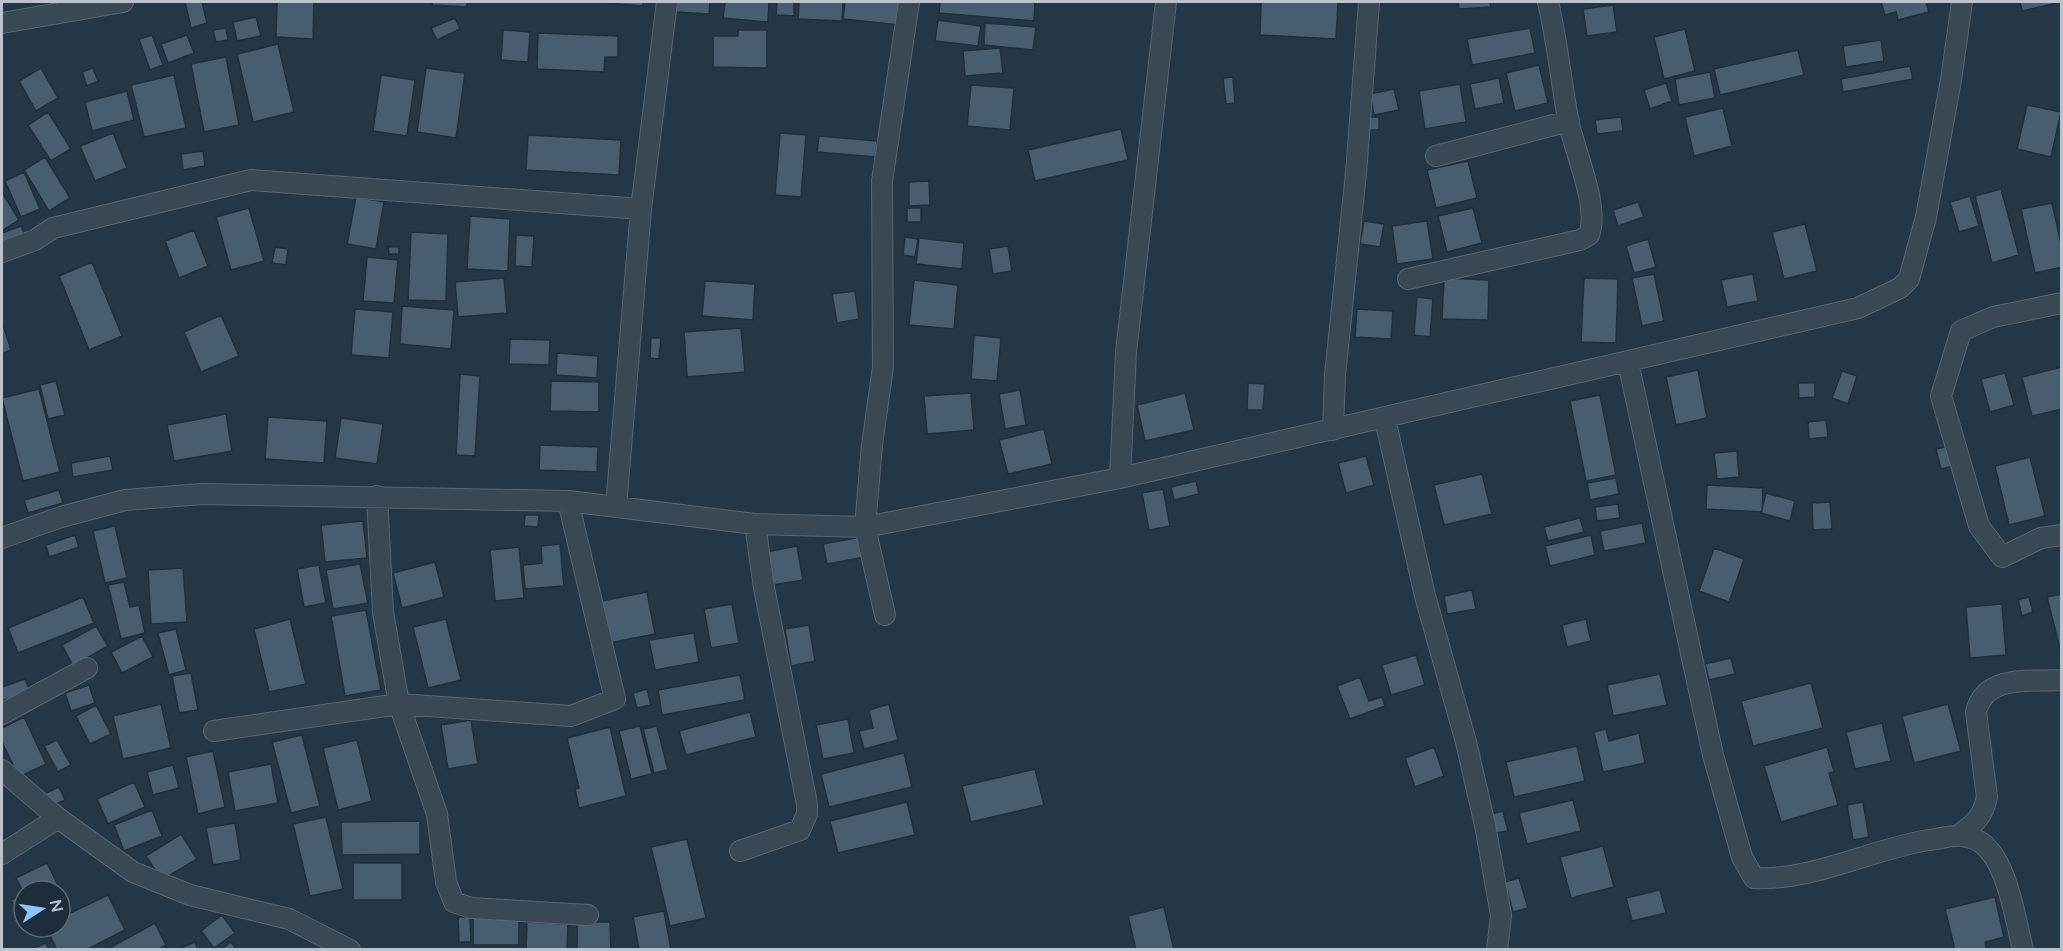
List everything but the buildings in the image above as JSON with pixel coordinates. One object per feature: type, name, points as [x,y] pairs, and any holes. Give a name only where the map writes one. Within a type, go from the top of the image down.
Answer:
[{"type":"street","points":[[2,23],[123,2]]},
{"type":"street","points":[[616,507],[641,209],[667,2]]},
{"type":"street","points":[[885,615],[865,527],[872,445],[883,367],[882,181],[909,2]]},
{"type":"street","points":[[1120,478],[1126,351],[1166,2]]},
{"type":"street","points":[[1334,430],[1335,375],[1356,173],[1369,2]]},
{"type":"street","points":[[1408,279],[1580,240],[1589,235],[1593,225],[1590,203],[1569,121],[1548,2]]},
{"type":"street","points":[[2,538],[62,517],[125,500],[202,494],[568,501],[755,524],[865,527],[1120,478],[1385,419],[1858,308],[1900,288],[1909,279],[1926,217],[1951,80],[1962,2]]},
{"type":"street","points":[[1436,156],[1569,121]]},
{"type":"street","points":[[2,252],[35,240],[53,228],[250,180],[641,209]]},
{"type":"street","points":[[2061,303],[1993,317],[1961,331],[1941,396],[1979,526],[2002,557],[2041,538],[2061,535]]},
{"type":"street","points":[[1628,362],[1713,755],[1742,857],[1754,878],[1773,879],[1813,871],[1912,843],[1959,836],[1976,839],[1989,849],[2001,867],[2023,950]]},
{"type":"street","points":[[1385,419],[1425,596],[1466,742],[1485,825],[1501,915],[1497,950]]},
{"type":"street","points":[[377,496],[383,612],[399,704],[437,814],[446,882],[454,902],[471,908],[588,915]]},
{"type":"street","points":[[214,731],[399,704],[572,716],[615,699],[568,501]]},
{"type":"street","points":[[740,851],[800,830],[807,814],[807,804],[764,588],[755,524]]},
{"type":"street","points":[[2,714],[87,668]]},
{"type":"street","points":[[1959,836],[1978,822],[1987,798],[1976,712],[1978,700],[1987,689],[2008,682],[2061,680]]},
{"type":"street","points":[[2,770],[58,818],[134,872],[190,895],[289,919],[350,950]]},
{"type":"street","points":[[2,854],[58,818]]}]
